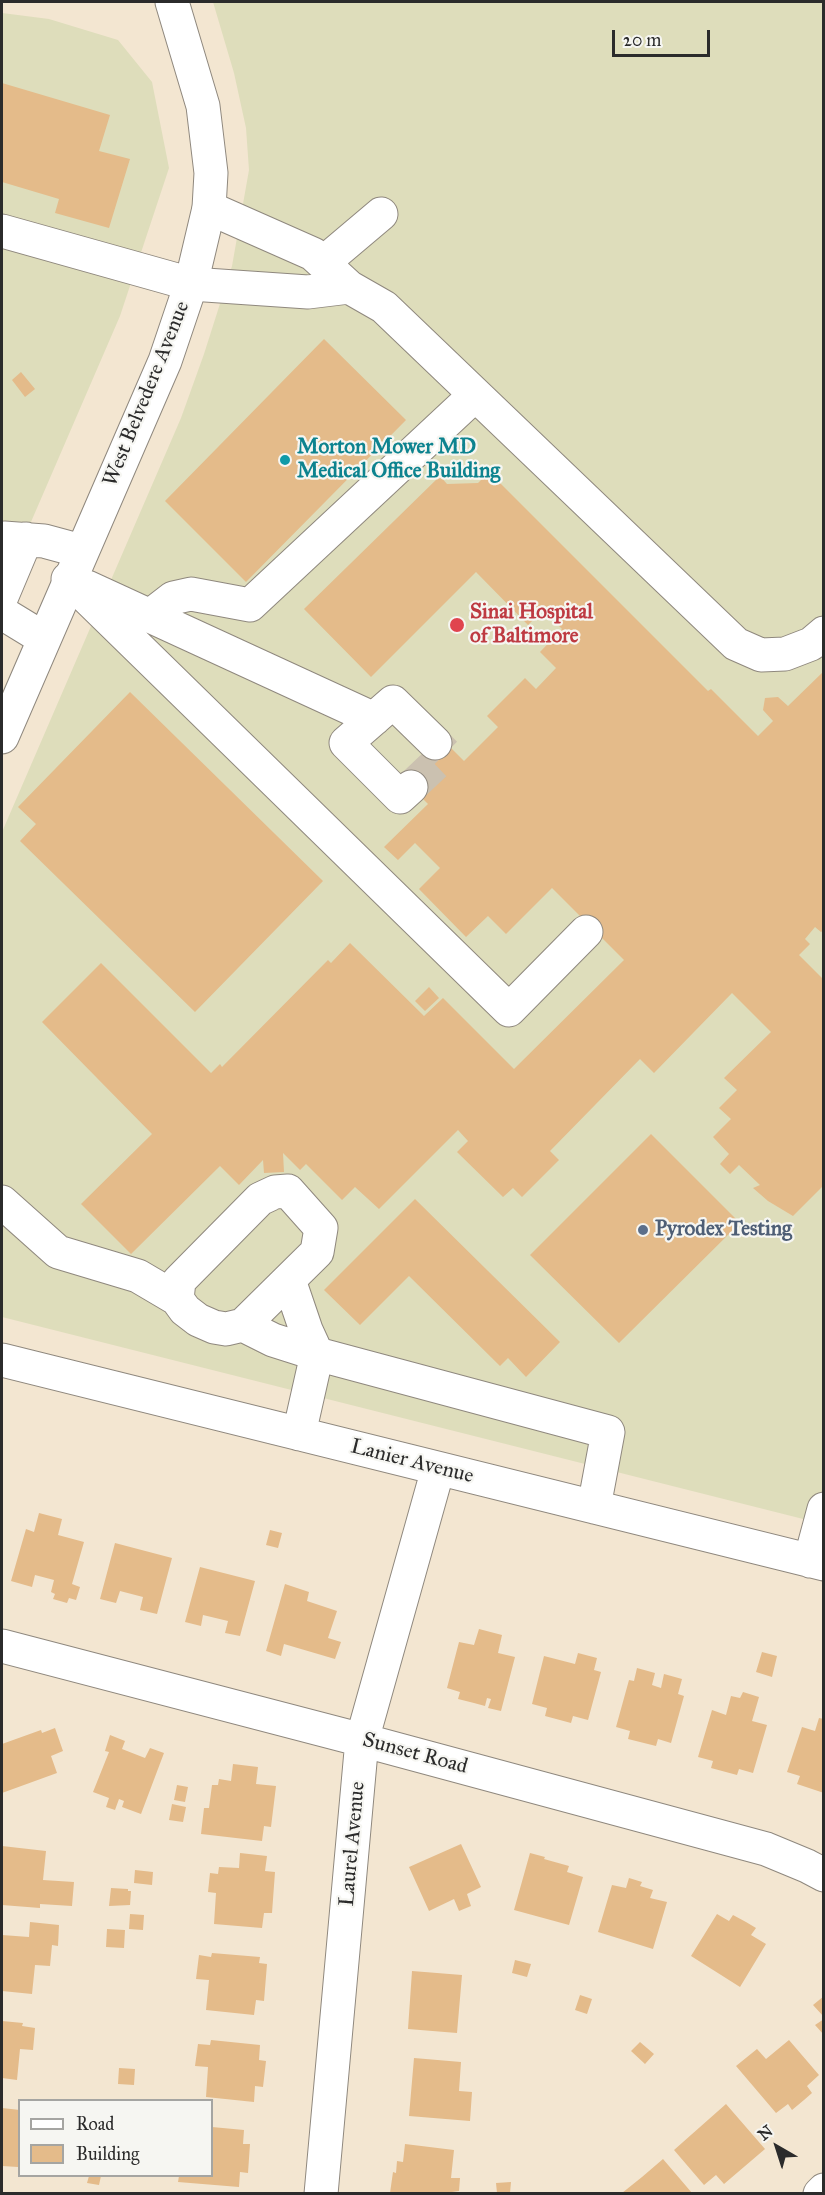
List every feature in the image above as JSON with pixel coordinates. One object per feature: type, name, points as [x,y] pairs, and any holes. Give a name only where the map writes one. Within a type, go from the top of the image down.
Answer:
[{"type":"street","name":"West Belvedere Avenue","points":[[2,736],[74,565],[165,362],[191,284],[209,208],[211,173],[203,106],[172,2]]},
{"type":"street","points":[[209,208],[313,254],[350,287],[384,307],[736,644],[761,656],[785,654],[811,644],[824,633]]},
{"type":"street","points":[[323,263],[381,214]]},
{"type":"street","points":[[2,231],[191,284],[308,292],[350,287]]},
{"type":"street","points":[[152,615],[173,598],[191,594],[250,605],[475,395]]},
{"type":"street","points":[[2,596],[14,539],[44,541],[74,565],[152,615],[374,719]]},
{"type":"street","points":[[74,565],[162,670],[509,1011],[586,932]]},
{"type":"street","points":[[2,613],[43,638]]},
{"type":"street","points":[[152,615],[162,670]]},
{"type":"street","points":[[411,787],[400,798],[346,743],[393,702],[435,742]]},
{"type":"street","points":[[2,1202],[58,1252],[138,1276],[177,1299],[185,1310],[198,1320],[226,1329],[243,1325],[317,1252],[321,1228],[288,1191],[275,1192],[260,1199],[179,1281],[177,1299]]},
{"type":"street","points":[[289,1280],[303,1323],[317,1354],[299,1434]]},
{"type":"street","points":[[243,1325],[273,1340],[317,1354],[608,1432],[594,1507]]},
{"type":"street","name":"Lanier Avenue","points":[[2,1360],[817,1563]]},
{"type":"street","name":"Laurel Avenue","points":[[321,2193],[362,1740],[438,1468]]},
{"type":"street","points":[[817,1563],[824,1509]]},
{"type":"street","name":"Sunset Road","points":[[2,1646],[766,1849],[824,1875]]},
{"type":"street","points":[[820,2193],[824,2190]]},
{"type":"shaded area","name":"Sinai Hospital of Baltimore","points":[[213,2],[823,2],[823,1524],[2,1317],[2,832],[181,418],[232,266],[249,170],[246,128],[234,73]]},
{"type":"shaded area","points":[[2,13],[49,19],[118,40],[152,82],[169,168],[120,316],[2,589]]},
{"type":"building","points":[[2,83],[110,115],[99,151],[130,159],[109,228],[55,213],[59,199],[2,182]]},
{"type":"building","name":"Morton Mower MD Medical Office Building","points":[[324,339],[406,420],[246,582],[165,501]]},
{"type":"building","points":[[21,372],[35,389],[25,397],[12,380]]},
{"type":"building","points":[[489,472],[708,691],[711,689],[758,736],[773,721],[763,710],[765,698],[778,697],[788,706],[824,671],[824,930],[821,932],[815,927],[805,939],[810,944],[799,955],[824,980],[824,1185],[793,1216],[768,1201],[753,1188],[760,1185],[739,1165],[730,1174],[720,1164],[729,1154],[713,1137],[731,1119],[719,1108],[737,1090],[724,1078],[771,1032],[732,993],[654,1073],[640,1059],[550,1151],[559,1160],[522,1197],[513,1188],[503,1197],[457,1152],[468,1141],[458,1130],[379,1209],[355,1187],[342,1200],[306,1164],[300,1170],[283,1153],[284,1172],[264,1173],[263,1160],[239,1185],[220,1166],[131,1254],[81,1204],[152,1134],[42,1022],[101,963],[211,1073],[220,1064],[222,1067],[328,960],[331,963],[350,943],[424,1016],[443,998],[514,1069],[624,960],[552,888],[506,934],[488,916],[466,937],[419,889],[440,868],[415,843],[398,860],[384,847],[428,804],[401,777],[441,738],[464,761],[498,727],[487,716],[525,678],[536,689],[556,668],[540,652],[562,629],[543,610],[528,625],[476,572],[371,677],[304,609],[440,476],[447,484],[478,483]]},
{"type":"building","points":[[130,692],[323,881],[195,1012],[20,841],[36,824],[18,807]]},
{"type":"building","points":[[429,987],[439,998],[425,1011],[415,1001]]},
{"type":"building","points":[[651,1134],[740,1223],[619,1343],[530,1255]]},
{"type":"building","points":[[415,1199],[560,1342],[526,1377],[508,1358],[500,1366],[409,1276],[360,1325],[324,1290]]},
{"type":"building","points":[[39,1513],[62,1519],[58,1535],[84,1542],[72,1584],[80,1587],[76,1600],[69,1598],[67,1603],[53,1599],[55,1594],[51,1592],[54,1580],[35,1575],[32,1587],[11,1581],[26,1529],[34,1532]]},
{"type":"building","points":[[270,1530],[282,1533],[278,1548],[266,1545]]},
{"type":"building","points":[[115,1543],[172,1558],[157,1614],[140,1610],[143,1597],[120,1591],[116,1603],[100,1599]]},
{"type":"building","points":[[200,1567],[255,1581],[240,1636],[225,1633],[228,1621],[203,1615],[201,1626],[185,1622]]},
{"type":"building","points":[[285,1584],[309,1592],[307,1601],[337,1611],[328,1638],[341,1642],[335,1659],[284,1644],[281,1656],[266,1651]]},
{"type":"building","points":[[479,1629],[502,1635],[498,1653],[515,1657],[501,1711],[488,1708],[491,1699],[487,1698],[485,1706],[458,1699],[460,1692],[447,1688],[459,1642],[474,1645]]},
{"type":"building","points":[[762,1652],[777,1656],[772,1677],[756,1672]]},
{"type":"building","points":[[578,1653],[597,1658],[594,1670],[601,1672],[588,1720],[573,1716],[571,1723],[545,1716],[547,1708],[532,1704],[544,1656],[575,1664]]},
{"type":"building","points":[[637,1668],[655,1673],[652,1685],[661,1688],[664,1674],[682,1679],[678,1694],[684,1696],[671,1743],[658,1739],[656,1746],[628,1739],[630,1731],[616,1727],[629,1680],[634,1681]]},
{"type":"building","points":[[743,1692],[759,1697],[752,1721],[767,1725],[753,1773],[739,1769],[737,1775],[711,1768],[713,1761],[698,1757],[712,1710],[726,1715],[731,1696],[740,1698]]},
{"type":"building","points":[[819,1718],[824,1719],[824,1793],[797,1784],[800,1776],[787,1772],[802,1727],[815,1731]]},
{"type":"building","points":[[55,1728],[63,1751],[51,1756],[57,1773],[2,1793],[2,1744],[41,1730],[42,1733]]},
{"type":"building","points":[[110,1735],[125,1741],[122,1749],[145,1758],[150,1748],[164,1753],[141,1814],[122,1807],[124,1801],[119,1799],[115,1810],[106,1807],[109,1798],[93,1792],[109,1752],[105,1751]]},
{"type":"building","points":[[233,1764],[258,1767],[256,1784],[276,1786],[271,1827],[264,1826],[262,1841],[201,1834],[204,1808],[209,1808],[212,1785],[218,1785],[219,1779],[231,1781]]},
{"type":"building","points":[[177,1785],[188,1787],[185,1802],[174,1800]]},
{"type":"building","points":[[172,1804],[186,1807],[183,1822],[169,1820]]},
{"type":"building","points":[[461,1844],[481,1887],[467,1894],[471,1906],[459,1911],[454,1899],[429,1911],[409,1867]]},
{"type":"building","points":[[2,1846],[46,1851],[43,1880],[74,1882],[72,1906],[40,1904],[40,1908],[2,1905]]},
{"type":"building","points":[[240,1853],[267,1856],[265,1871],[275,1872],[272,1913],[264,1913],[262,1928],[214,1924],[216,1893],[208,1892],[210,1873],[218,1874],[219,1867],[239,1868]]},
{"type":"building","points":[[530,1853],[569,1866],[567,1872],[583,1877],[569,1925],[514,1910]]},
{"type":"building","points":[[135,1870],[153,1872],[152,1885],[134,1883]]},
{"type":"building","points":[[629,1878],[642,1882],[640,1886],[653,1890],[650,1898],[667,1902],[653,1949],[598,1932],[612,1885],[626,1888]]},
{"type":"building","points":[[111,1888],[131,1891],[130,1905],[109,1906]]},
{"type":"building","points":[[130,1914],[144,1915],[143,1930],[129,1929]]},
{"type":"building","points":[[717,1914],[729,1921],[733,1915],[756,1928],[751,1935],[766,1944],[740,1987],[691,1956]]},
{"type":"building","points":[[30,1922],[59,1925],[58,1946],[52,1945],[50,1966],[35,1965],[32,1994],[2,1991],[2,1935],[29,1937]]},
{"type":"building","points":[[107,1929],[125,1930],[124,1948],[106,1947]]},
{"type":"building","points":[[212,1953],[260,1957],[259,1963],[267,1964],[264,2001],[256,2000],[254,2015],[206,2010],[209,1980],[196,1979],[199,1955],[211,1957]]},
{"type":"building","points":[[515,1960],[531,1964],[527,1977],[512,1973]]},
{"type":"building","points":[[412,1971],[462,1975],[457,2033],[408,2029]]},
{"type":"building","points":[[580,1995],[592,1999],[587,2014],[575,2010]]},
{"type":"building","points":[[824,1996],[824,2017],[813,2005]]},
{"type":"building","points":[[824,2019],[824,2035],[815,2025]]},
{"type":"building","points":[[2,2021],[23,2023],[22,2026],[35,2028],[33,2050],[20,2049],[17,2080],[2,2078]]},
{"type":"building","points":[[211,2040],[260,2045],[259,2060],[266,2061],[263,2087],[255,2086],[254,2102],[206,2097],[208,2067],[195,2066],[198,2044],[210,2045]]},
{"type":"building","points":[[789,2040],[819,2075],[807,2086],[812,2093],[792,2110],[788,2104],[776,2113],[736,2066],[757,2049],[766,2059]]},
{"type":"building","points":[[640,2042],[654,2054],[645,2064],[631,2051]]},
{"type":"building","points":[[414,2058],[461,2062],[459,2091],[472,2092],[470,2121],[409,2116]]},
{"type":"building","points":[[119,2068],[135,2069],[134,2085],[118,2084]]},
{"type":"building","points":[[726,2104],[765,2149],[724,2184],[716,2175],[704,2185],[674,2150]]},
{"type":"building","points":[[2,2108],[18,2110],[18,2167],[2,2166]]},
{"type":"building","points":[[213,2127],[244,2130],[243,2144],[250,2144],[248,2173],[240,2172],[239,2187],[178,2182],[179,2177],[213,2177]]},
{"type":"building","points":[[405,2144],[454,2150],[451,2178],[460,2178],[459,2191],[390,2193],[397,2161],[403,2162]]},
{"type":"building","points":[[663,2159],[692,2193],[622,2193],[642,2177]]},
{"type":"building","points":[[89,2177],[101,2177],[99,2185],[87,2183]]},
{"type":"building","points":[[511,2182],[510,2193],[497,2193],[496,2183]]},
{"type":"tunnel","points":[[411,787],[446,754],[435,743]]},
{"type":"place","name":"Morton Mower MD Medical Office Building","points":[[285,460]]},
{"type":"place","name":"Sinai Hospital of Baltimore","points":[[457,625]]},
{"type":"place","name":"Pyrodex Testing","points":[[643,1230]]}]
